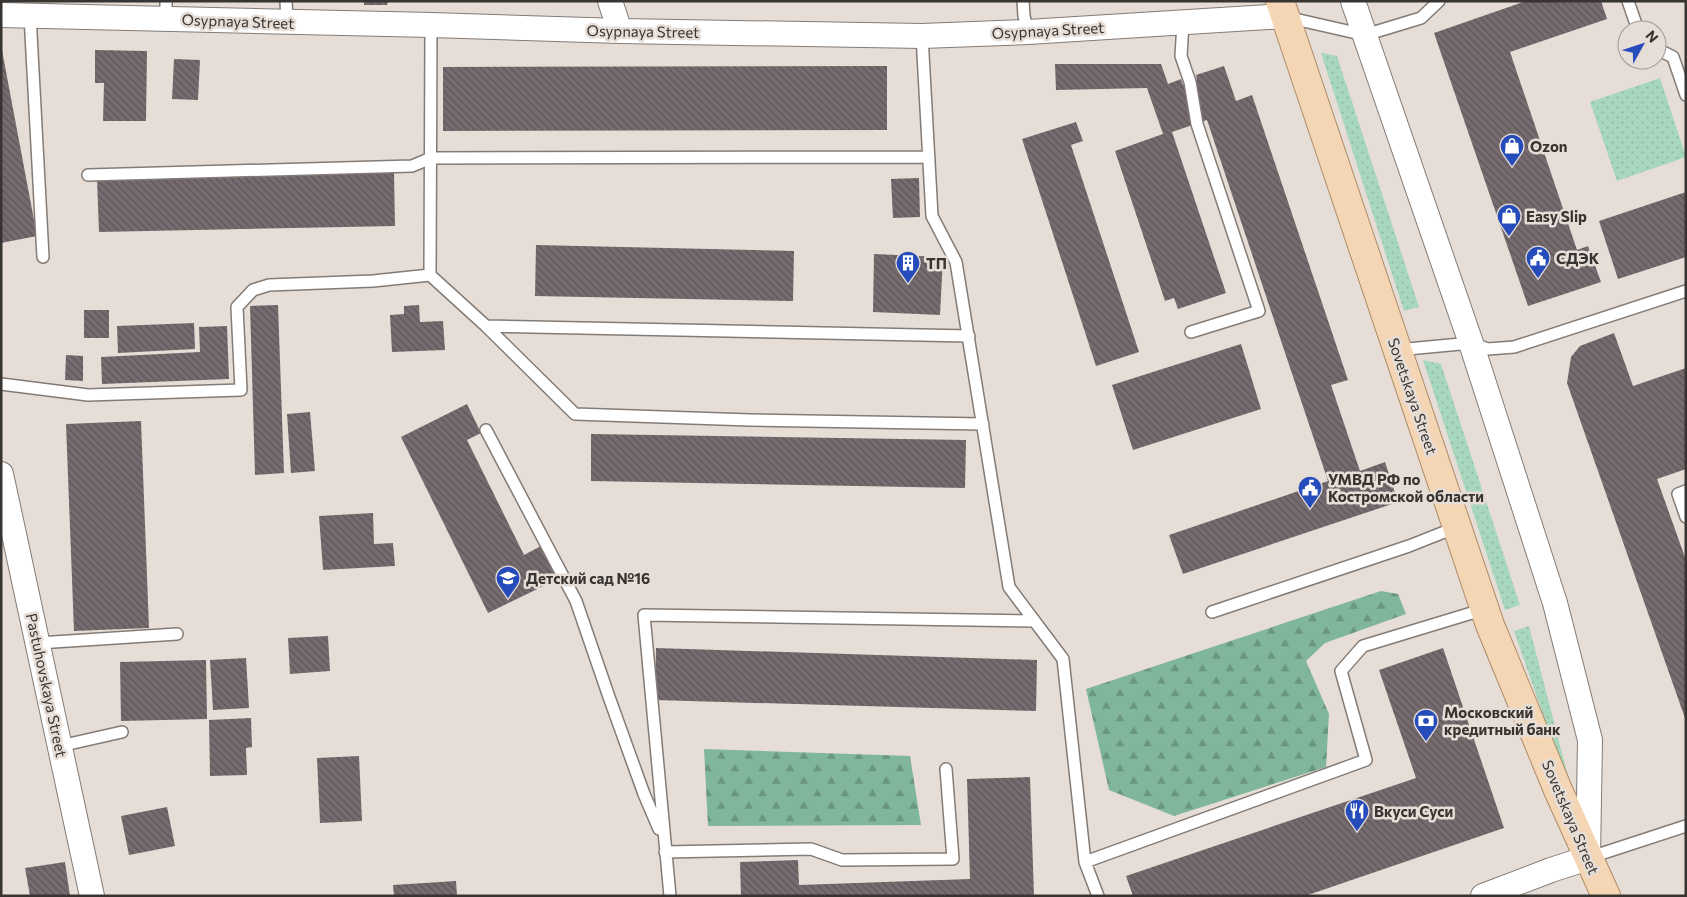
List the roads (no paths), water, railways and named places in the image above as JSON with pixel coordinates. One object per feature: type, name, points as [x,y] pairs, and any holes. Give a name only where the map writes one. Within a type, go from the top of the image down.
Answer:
[{"type":"main road","name":"Sovetskaya Street","points":[[1282,9],[1485,609],[1588,858],[1606,896]]},
{"type":"street","points":[[610,1],[620,31]]},
{"type":"street","points":[[1353,1],[1472,343],[1555,603],[1590,740],[1588,858],[1482,896]]},
{"type":"street","name":"Osypnaya Street","points":[[1,15],[166,10],[287,12],[431,25],[620,31],[922,36],[1028,32],[1249,18],[1282,9]]},
{"type":"street","name":"Pastuhovskaya Street","points":[[1,474],[92,896]]},
{"type":"lane","points":[[1023,1],[1028,32]]},
{"type":"lane","points":[[1282,9],[1365,35],[1421,18],[1439,1]]},
{"type":"lane","points":[[1628,1],[1635,20]]},
{"type":"lane","points":[[30,15],[43,257]]},
{"type":"lane","points":[[1182,23],[1181,56],[1190,82],[1197,124],[1259,311],[1191,332]]},
{"type":"lane","points":[[431,25],[430,275],[486,326],[575,414],[983,424]]},
{"type":"lane","points":[[922,36],[932,216],[956,262],[1009,587],[1063,659],[1085,862],[1098,896]]},
{"type":"lane","points":[[1667,54],[1673,57],[1686,95]]},
{"type":"lane","points":[[88,175],[412,166],[431,158],[929,157]]},
{"type":"lane","points":[[1,384],[88,395],[241,390],[237,307],[253,290],[269,285],[373,281],[430,275]]},
{"type":"lane","points":[[1397,350],[1472,343],[1488,349],[1514,347],[1686,290]]},
{"type":"lane","points":[[486,326],[969,336]]},
{"type":"lane","points":[[486,430],[576,601],[644,794],[664,840]]},
{"type":"lane","points":[[1686,491],[1678,494],[1686,517]]},
{"type":"lane","points":[[1212,612],[1409,546],[1456,527]]},
{"type":"lane","points":[[1085,862],[1366,760],[1341,671],[1363,646],[1485,609]]},
{"type":"lane","points":[[670,896],[644,615],[1034,621]]},
{"type":"lane","points":[[38,643],[177,634]]},
{"type":"lane","points":[[60,746],[122,732]]},
{"type":"lane","points":[[665,852],[811,848],[842,860],[953,859],[946,769]]},
{"type":"lane","points":[[1588,858],[1686,826]]},
{"type":"place","name":"Ozon","points":[[1512,167]]},
{"type":"place","name":"Easy Slip","points":[[1509,237]]},
{"type":"place","name":"СДЭК","points":[[1538,279]]},
{"type":"place","name":"ТП","points":[[908,284]]},
{"type":"place","name":"УМВД РФ по Костромской области","points":[[1310,509]]},
{"type":"place","name":"Детский сад №16","points":[[508,599]]},
{"type":"place","name":"Московский кредитный банк","points":[[1426,742]]},
{"type":"place","name":"Вкуси Суси","points":[[1357,832]]}]
